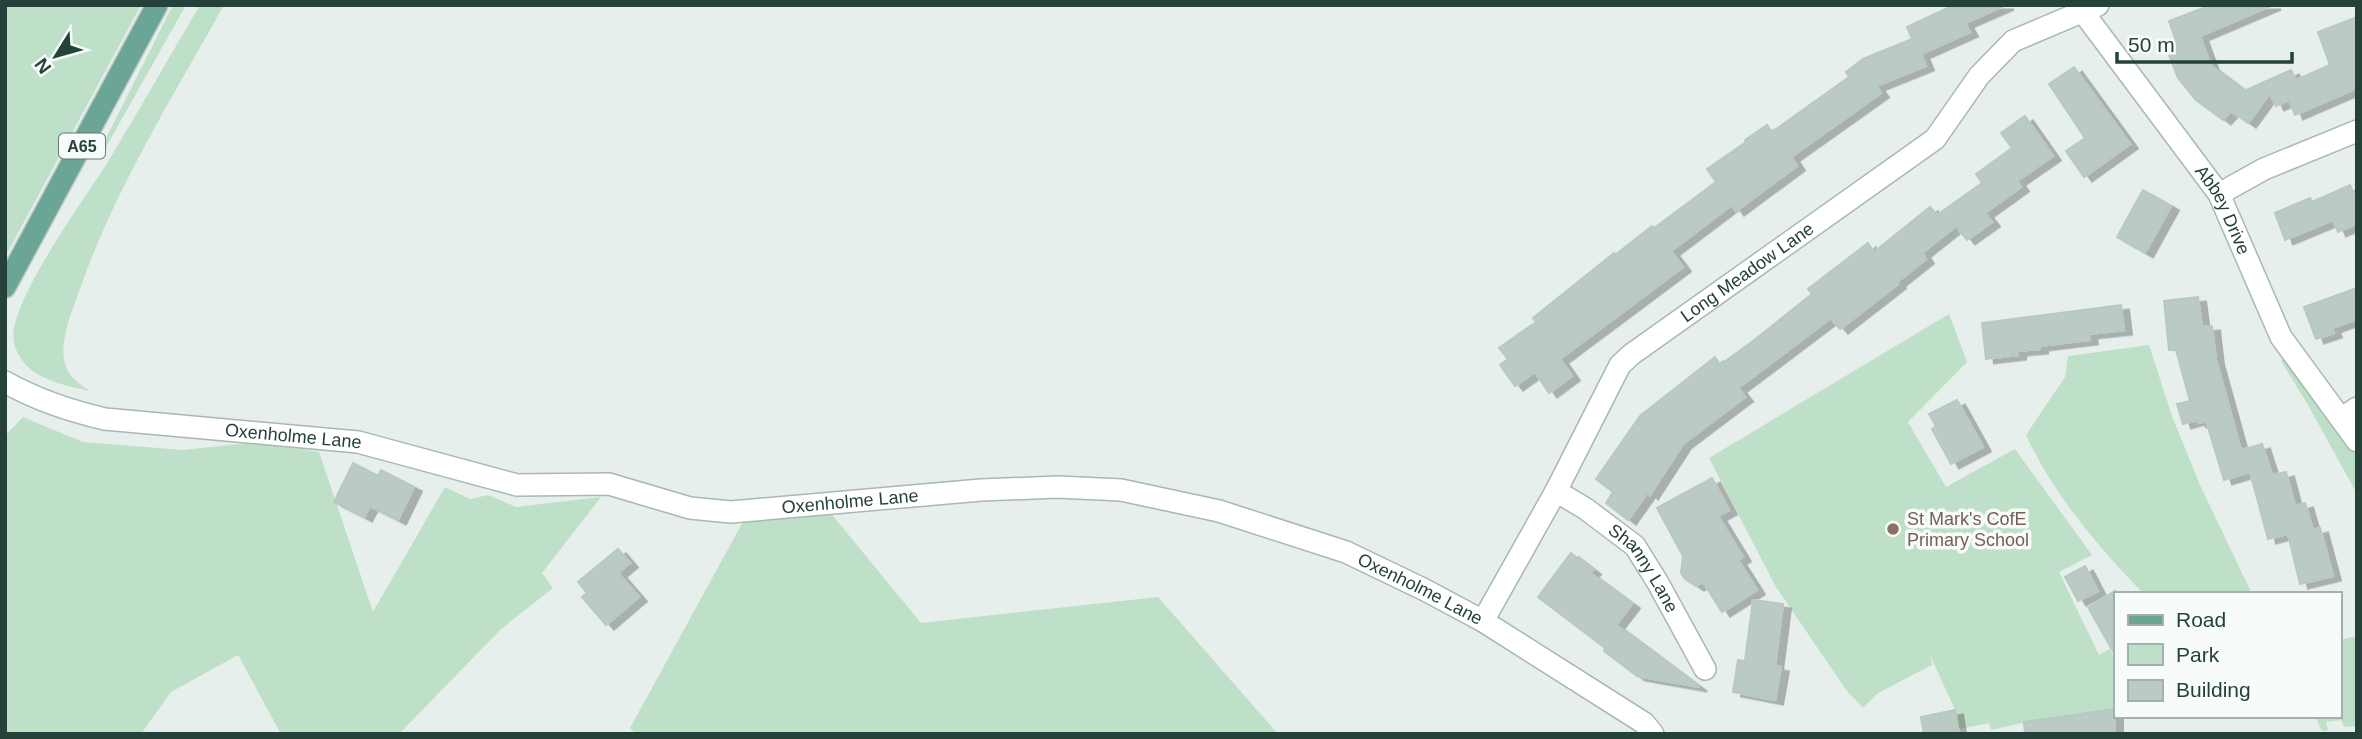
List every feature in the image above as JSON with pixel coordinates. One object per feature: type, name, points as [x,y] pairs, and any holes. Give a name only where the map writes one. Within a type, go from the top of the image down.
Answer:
[{"type":"main road","name":"A65","points":[[5,286],[157,5]]},
{"type":"street","name":"Abbey Drive","points":[[2090,9],[2219,194],[2281,337],[2349,414],[2357,441]]},
{"type":"street","name":"Long Meadow Lane","points":[[1483,621],[1556,491],[1620,365],[1935,139],[1979,76],[2013,41],[2090,9]]},
{"type":"street","points":[[2219,194],[2264,169],[2357,131]]},
{"type":"street","name":"Oxenholme Lane","points":[[5,382],[29,396],[67,411],[106,419],[358,442],[517,485],[608,484],[690,508],[731,512],[981,490],[1058,487],[1121,490],[1219,511],[1346,552],[1483,621],[1644,723],[1653,734]]},
{"type":"street","name":"Shanny Lane","points":[[1556,491],[1586,509],[1635,546],[1705,669]]},
{"type":"green space","points":[[5,5],[141,5],[5,257]]},
{"type":"green space","points":[[173,5],[186,5],[102,154],[101,148]]},
{"type":"green space","points":[[200,5],[224,5],[163,112],[107,221],[67,328],[63,351],[65,365],[73,378],[90,391],[44,378],[25,364],[14,343],[15,326],[22,303],[51,249],[111,157]]},
{"type":"green space","name":"St Mark's CofE Primary School","points":[[1949,314],[1967,362],[1908,422],[1946,487],[2015,449],[2092,555],[2059,572],[2099,655],[2110,649],[2114,658],[2114,709],[2031,721],[1991,730],[1989,723],[1959,729],[1955,710],[1931,657],[1932,665],[1878,693],[1863,708],[1847,691],[1776,587],[1709,458]]},
{"type":"green space","points":[[2149,345],[2172,416],[2200,485],[2251,592],[2142,592],[2078,519],[2037,457],[2026,435],[2065,377],[2068,356]]},
{"type":"green space","points":[[2287,358],[2357,456],[2357,494],[2281,361]]},
{"type":"green space","points":[[23,417],[83,442],[183,450],[259,442],[319,452],[373,612],[445,487],[470,499],[488,495],[516,507],[601,497],[542,573],[553,588],[501,629],[399,734],[281,734],[238,655],[171,692],[141,734],[5,734],[5,436]]},
{"type":"green space","points":[[829,511],[921,623],[1158,597],[1278,734],[636,734],[630,728],[744,520]]},
{"type":"green space","points":[[2357,636],[2357,726],[2344,727],[2341,720],[2326,722],[2328,730],[2322,731],[2316,718],[2341,718],[2341,640]]},
{"type":"building","points":[[1954,5],[2006,5],[1965,23],[1970,32],[1921,54],[1926,66],[1876,86],[1881,93],[1791,157],[1797,166],[1736,211],[1732,205],[1671,251],[1683,267],[1560,359],[1572,376],[1549,393],[1535,372],[1515,386],[1500,365],[1508,359],[1499,348],[1536,322],[1533,318],[1614,253],[1615,255],[1652,226],[1654,228],[1716,182],[1707,169],[1746,142],[1745,140],[1767,125],[1772,132],[1849,77],[1846,72],[1863,59],[1912,39],[1907,27]]},
{"type":"building","points":[[2211,5],[2273,5],[2200,36],[2211,66],[2244,91],[2291,70],[2296,80],[2330,65],[2318,32],[2357,17],[2357,88],[2295,115],[2289,100],[2276,106],[2270,93],[2248,123],[2231,111],[2223,120],[2196,100],[2178,78],[2165,45],[2176,41],[2169,21]]},
{"type":"building","points":[[2074,67],[2130,144],[2084,177],[2066,151],[2085,138],[2049,84]]},
{"type":"building","points":[[2025,116],[2053,156],[2017,181],[2021,187],[1985,213],[1992,222],[1967,240],[1956,226],[1922,253],[1926,259],[1897,282],[1898,284],[1840,329],[1831,318],[1738,388],[1745,397],[1683,444],[1650,495],[1648,492],[1628,520],[1606,503],[1613,492],[1596,479],[1640,416],[1715,357],[1720,365],[1753,341],[1812,294],[1808,289],[1868,243],[1874,252],[1930,207],[1937,215],[1982,183],[1976,174],[2012,148],[2001,133]]},
{"type":"building","points":[[2350,185],[2357,202],[2357,224],[2338,232],[2333,220],[2285,240],[2275,213],[2310,198],[2312,202]]},
{"type":"building","points":[[2143,190],[2171,206],[2145,253],[2117,237]]},
{"type":"building","points":[[2357,288],[2357,319],[2332,328],[2334,333],[2316,339],[2304,307]]},
{"type":"building","points":[[2198,297],[2202,327],[2212,326],[2216,360],[2241,450],[2262,444],[2272,475],[2286,472],[2295,506],[2305,503],[2313,530],[2320,528],[2333,576],[2300,584],[2288,534],[2268,539],[2250,472],[2224,480],[2206,421],[2198,423],[2197,420],[2183,424],[2177,404],[2190,401],[2176,350],[2169,350],[2164,301]]},
{"type":"building","points":[[2121,305],[2124,330],[2089,334],[2090,340],[2040,346],[2040,349],[2018,351],[2018,355],[1986,359],[1982,323]]},
{"type":"building","points":[[1957,400],[1983,447],[1951,464],[1932,429],[1936,426],[1929,414]]},
{"type":"building","points":[[353,463],[378,476],[381,470],[414,487],[398,520],[370,506],[364,517],[334,502]]},
{"type":"building","points":[[1712,478],[1729,510],[1718,516],[1743,557],[1738,560],[1757,590],[1722,612],[1703,582],[1696,586],[1681,573],[1683,556],[1657,508]]},
{"type":"building","points":[[618,549],[630,563],[618,573],[639,597],[606,625],[582,597],[587,593],[578,582]]},
{"type":"building","points":[[1571,553],[1593,570],[1590,573],[1632,604],[1616,625],[1699,687],[1637,676],[1538,597]]},
{"type":"building","points":[[2085,566],[2098,591],[2078,601],[2065,577]]},
{"type":"building","points":[[2115,591],[2114,653],[2088,607]]},
{"type":"building","points":[[1753,600],[1783,604],[1775,666],[1781,667],[1775,700],[1733,692],[1738,660],[1745,661]]},
{"type":"building","points":[[2114,709],[2115,734],[2025,734],[2024,722]]},
{"type":"building","points":[[1955,710],[1959,734],[1924,734],[1921,717]]},
{"type":"place","name":"St Mark's CofE Primary School","points":[[1893,529]]}]
